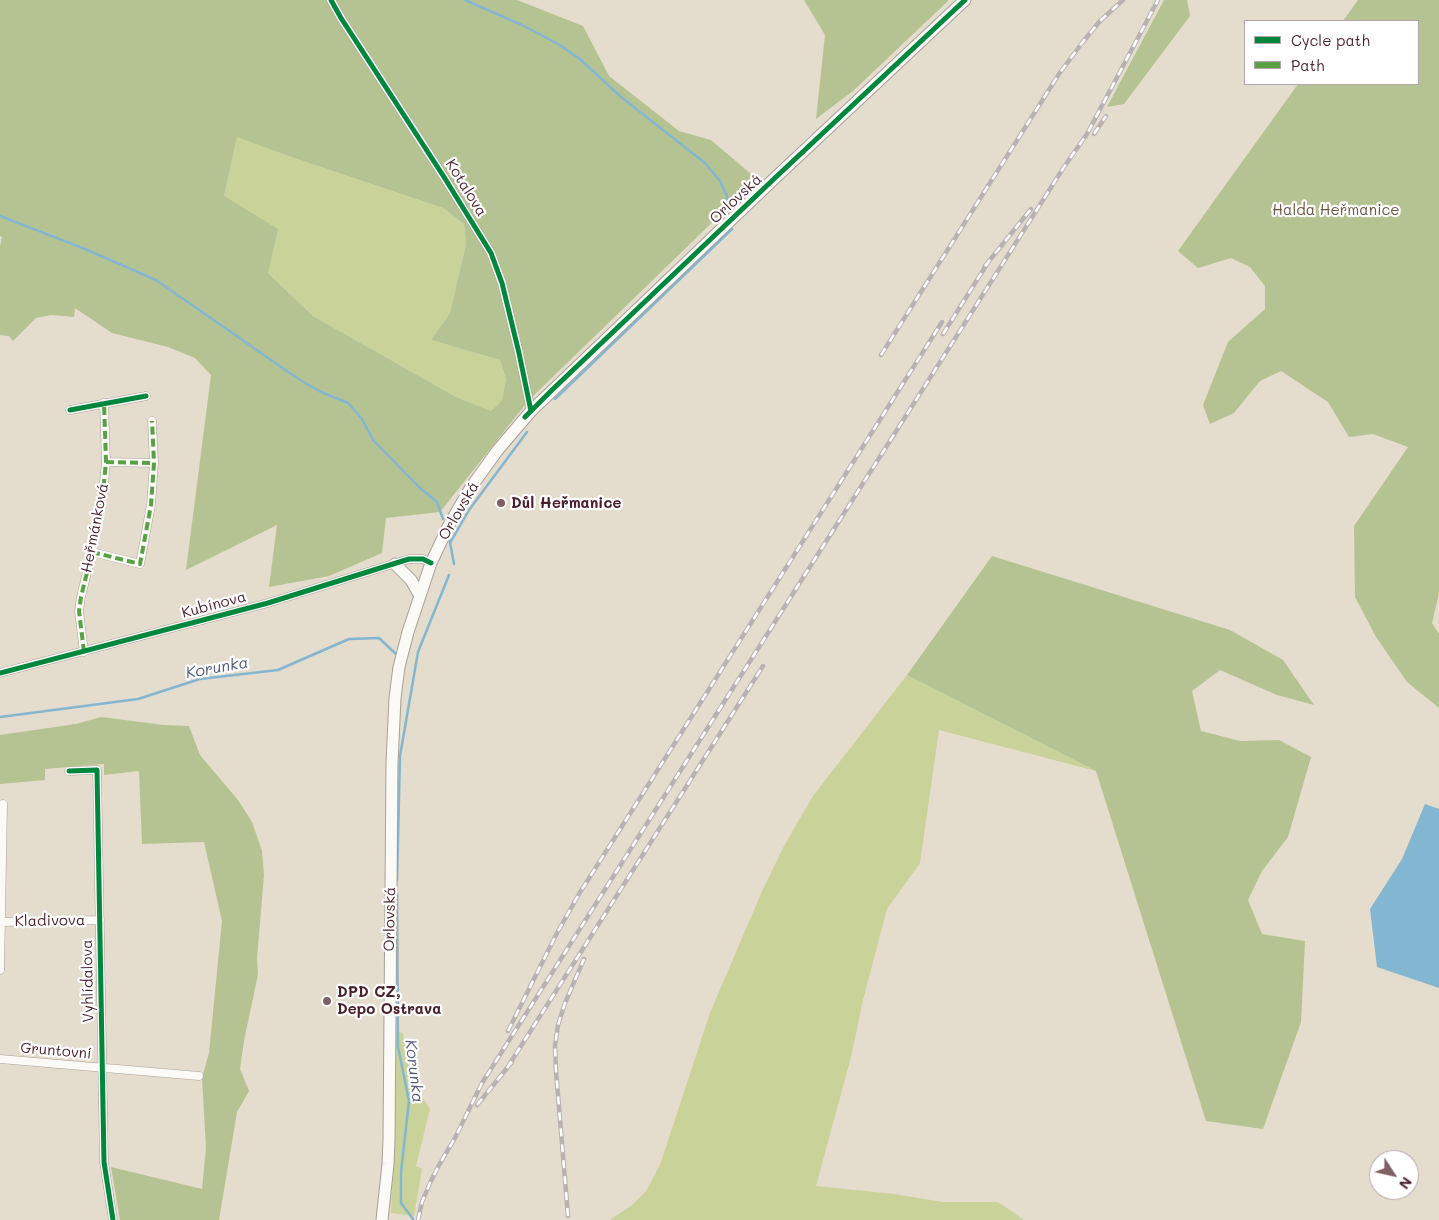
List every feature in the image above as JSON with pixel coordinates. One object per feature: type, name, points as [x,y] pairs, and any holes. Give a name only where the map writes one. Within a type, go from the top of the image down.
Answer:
[{"type":"main road","name":"Orlovská","points":[[382,1220],[389,1140],[389,962],[394,716],[399,667],[408,632],[432,563],[449,525],[471,487],[497,451],[531,411],[965,0]]},
{"type":"main road","points":[[395,564],[411,580],[420,596]]},
{"type":"street","name":"Kotalova","points":[[331,0],[492,253],[519,353],[531,411]]},
{"type":"street","points":[[70,410],[146,396]]},
{"type":"street","name":"Heřmánková","points":[[84,652],[79,611],[80,597],[99,522],[106,462],[104,403]]},
{"type":"street","points":[[92,552],[140,564],[152,504],[154,463],[152,421]]},
{"type":"street","points":[[106,462],[154,463]]},
{"type":"street","name":"Kubínova","points":[[0,674],[300,594],[395,564],[415,559],[423,559],[432,563]]},
{"type":"street","name":"Vyhlídalova","points":[[69,771],[97,770],[104,1162],[113,1220]]},
{"type":"street","points":[[0,970],[3,804]]},
{"type":"street","name":"Kladivova","points":[[0,922],[100,920]]},
{"type":"street","name":"Gruntovní","points":[[0,1059],[199,1076]]},
{"type":"green space","points":[[0,0],[517,0],[583,26],[609,76],[679,131],[711,140],[757,179],[529,400],[440,512],[386,518],[382,553],[329,576],[269,587],[277,525],[186,570],[211,375],[195,358],[168,347],[112,333],[75,308],[74,317],[51,315],[36,318],[13,341],[9,336],[0,335],[0,246],[2,237],[0,236]],"holes":[[[237,137],[443,208],[464,224],[466,244],[450,313],[431,340],[500,360],[506,379],[502,400],[491,411],[456,397],[313,316],[268,273],[278,229],[224,196]]]},
{"type":"green space","points":[[804,0],[949,0],[853,91],[816,119],[825,35]]},
{"type":"green space","points":[[1164,0],[1187,0],[1190,16],[1124,104],[1107,107]]},
{"type":"green space","name":"Halda Heřmanice","points":[[1358,0],[1439,0],[1439,593],[1432,623],[1439,634],[1439,708],[1407,682],[1376,637],[1355,597],[1354,526],[1408,447],[1373,434],[1349,437],[1328,402],[1281,371],[1260,381],[1234,413],[1210,424],[1203,405],[1228,342],[1265,309],[1265,286],[1250,267],[1231,258],[1198,268],[1178,251],[1297,85],[1419,85],[1419,20],[1344,20]]},
{"type":"green space","points":[[237,136],[297,159],[443,208],[464,224],[466,244],[450,313],[431,340],[500,360],[506,379],[502,400],[491,411],[456,397],[313,316],[268,273],[224,196]]},
{"type":"green space","points":[[992,556],[1230,630],[1283,660],[1314,705],[1277,695],[1220,670],[1192,691],[1201,731],[1240,741],[1279,740],[1311,757],[1288,837],[1262,871],[1248,900],[1262,934],[1305,941],[1301,1022],[1263,1129],[1206,1121],[1096,771],[907,675]]},
{"type":"green space","points":[[907,675],[1096,771],[939,730],[920,863],[887,909],[863,1000],[851,1057],[816,1186],[894,1194],[943,1202],[998,1202],[1024,1220],[610,1220],[632,1205],[646,1191],[660,1165],[710,1013],[763,889],[785,844],[813,796]]},
{"type":"green space","points":[[101,717],[164,725],[189,726],[200,755],[238,800],[252,822],[262,851],[264,875],[257,958],[258,974],[240,1069],[249,1091],[237,1112],[219,1220],[120,1220],[111,1167],[202,1189],[206,1148],[202,1078],[209,1053],[222,921],[204,842],[142,844],[139,771],[104,775],[104,764],[45,769],[45,780],[0,784],[0,735],[76,724]]},
{"type":"green space","points":[[393,1031],[403,1033],[410,1077],[430,1109],[416,1166],[422,1169],[414,1216],[391,1213],[395,1099]]},
{"type":"water","points":[[1425,804],[1439,809],[1439,988],[1377,967],[1370,909],[1402,859]]},
{"type":"waterway","points":[[465,0],[522,25],[560,45],[581,60],[621,97],[705,163],[720,181],[727,196],[728,207]]},
{"type":"waterway","points":[[0,216],[85,249],[156,280],[297,378],[319,391],[348,403],[362,419],[373,440],[420,488],[437,502],[443,519]]},
{"type":"waterway","points":[[555,399],[732,229]]},
{"type":"waterway","points":[[450,543],[469,510],[527,432]]},
{"type":"waterway","points":[[449,537],[454,564]]},
{"type":"waterway","name":"Korunka","points":[[397,880],[400,756],[418,652],[449,575]]},
{"type":"waterway","name":"Korunka","points":[[0,717],[138,699],[200,679],[278,670],[349,639],[379,638],[397,655]]},
{"type":"waterway","name":"Korunka","points":[[397,893],[398,1047],[409,1101],[401,1172],[401,1203],[413,1219]]},
{"type":"railway","points":[[881,355],[1059,74],[1100,21],[1123,0]]},
{"type":"railway","points":[[418,1220],[422,1202],[430,1183],[482,1083],[1064,167],[1087,134],[1158,0]]},
{"type":"railway","points":[[1094,134],[1106,116]]},
{"type":"railway","points":[[985,266],[1031,209]]},
{"type":"railway","points":[[943,334],[989,261]]},
{"type":"railway","points":[[508,1031],[557,933],[579,894],[942,322]]},
{"type":"railway","points":[[507,1068],[763,666]]},
{"type":"railway","points":[[568,1216],[555,1046],[558,1025],[565,1003],[584,959]]},
{"type":"railway","points":[[477,1105],[512,1062]]},
{"type":"marked path","points":[[84,652],[79,611],[103,492],[106,462],[104,403]]},
{"type":"marked path","points":[[92,552],[140,564],[151,505],[154,463],[152,421]]},
{"type":"marked path","points":[[106,462],[154,463]]},
{"type":"cycle path","points":[[331,0],[491,253],[502,283],[531,411]]},
{"type":"cycle path","points":[[525,417],[776,177],[965,0]]},
{"type":"cycle path","points":[[70,410],[146,396]]},
{"type":"cycle path","points":[[0,673],[268,603],[409,559],[423,559],[431,563]]},
{"type":"cycle path","points":[[69,771],[97,770],[104,1162],[113,1220]]},
{"type":"place","name":"Důl Heřmanice","points":[[501,503]]},
{"type":"place","name":"DPD CZ, Depo Ostrava","points":[[327,1001]]}]
